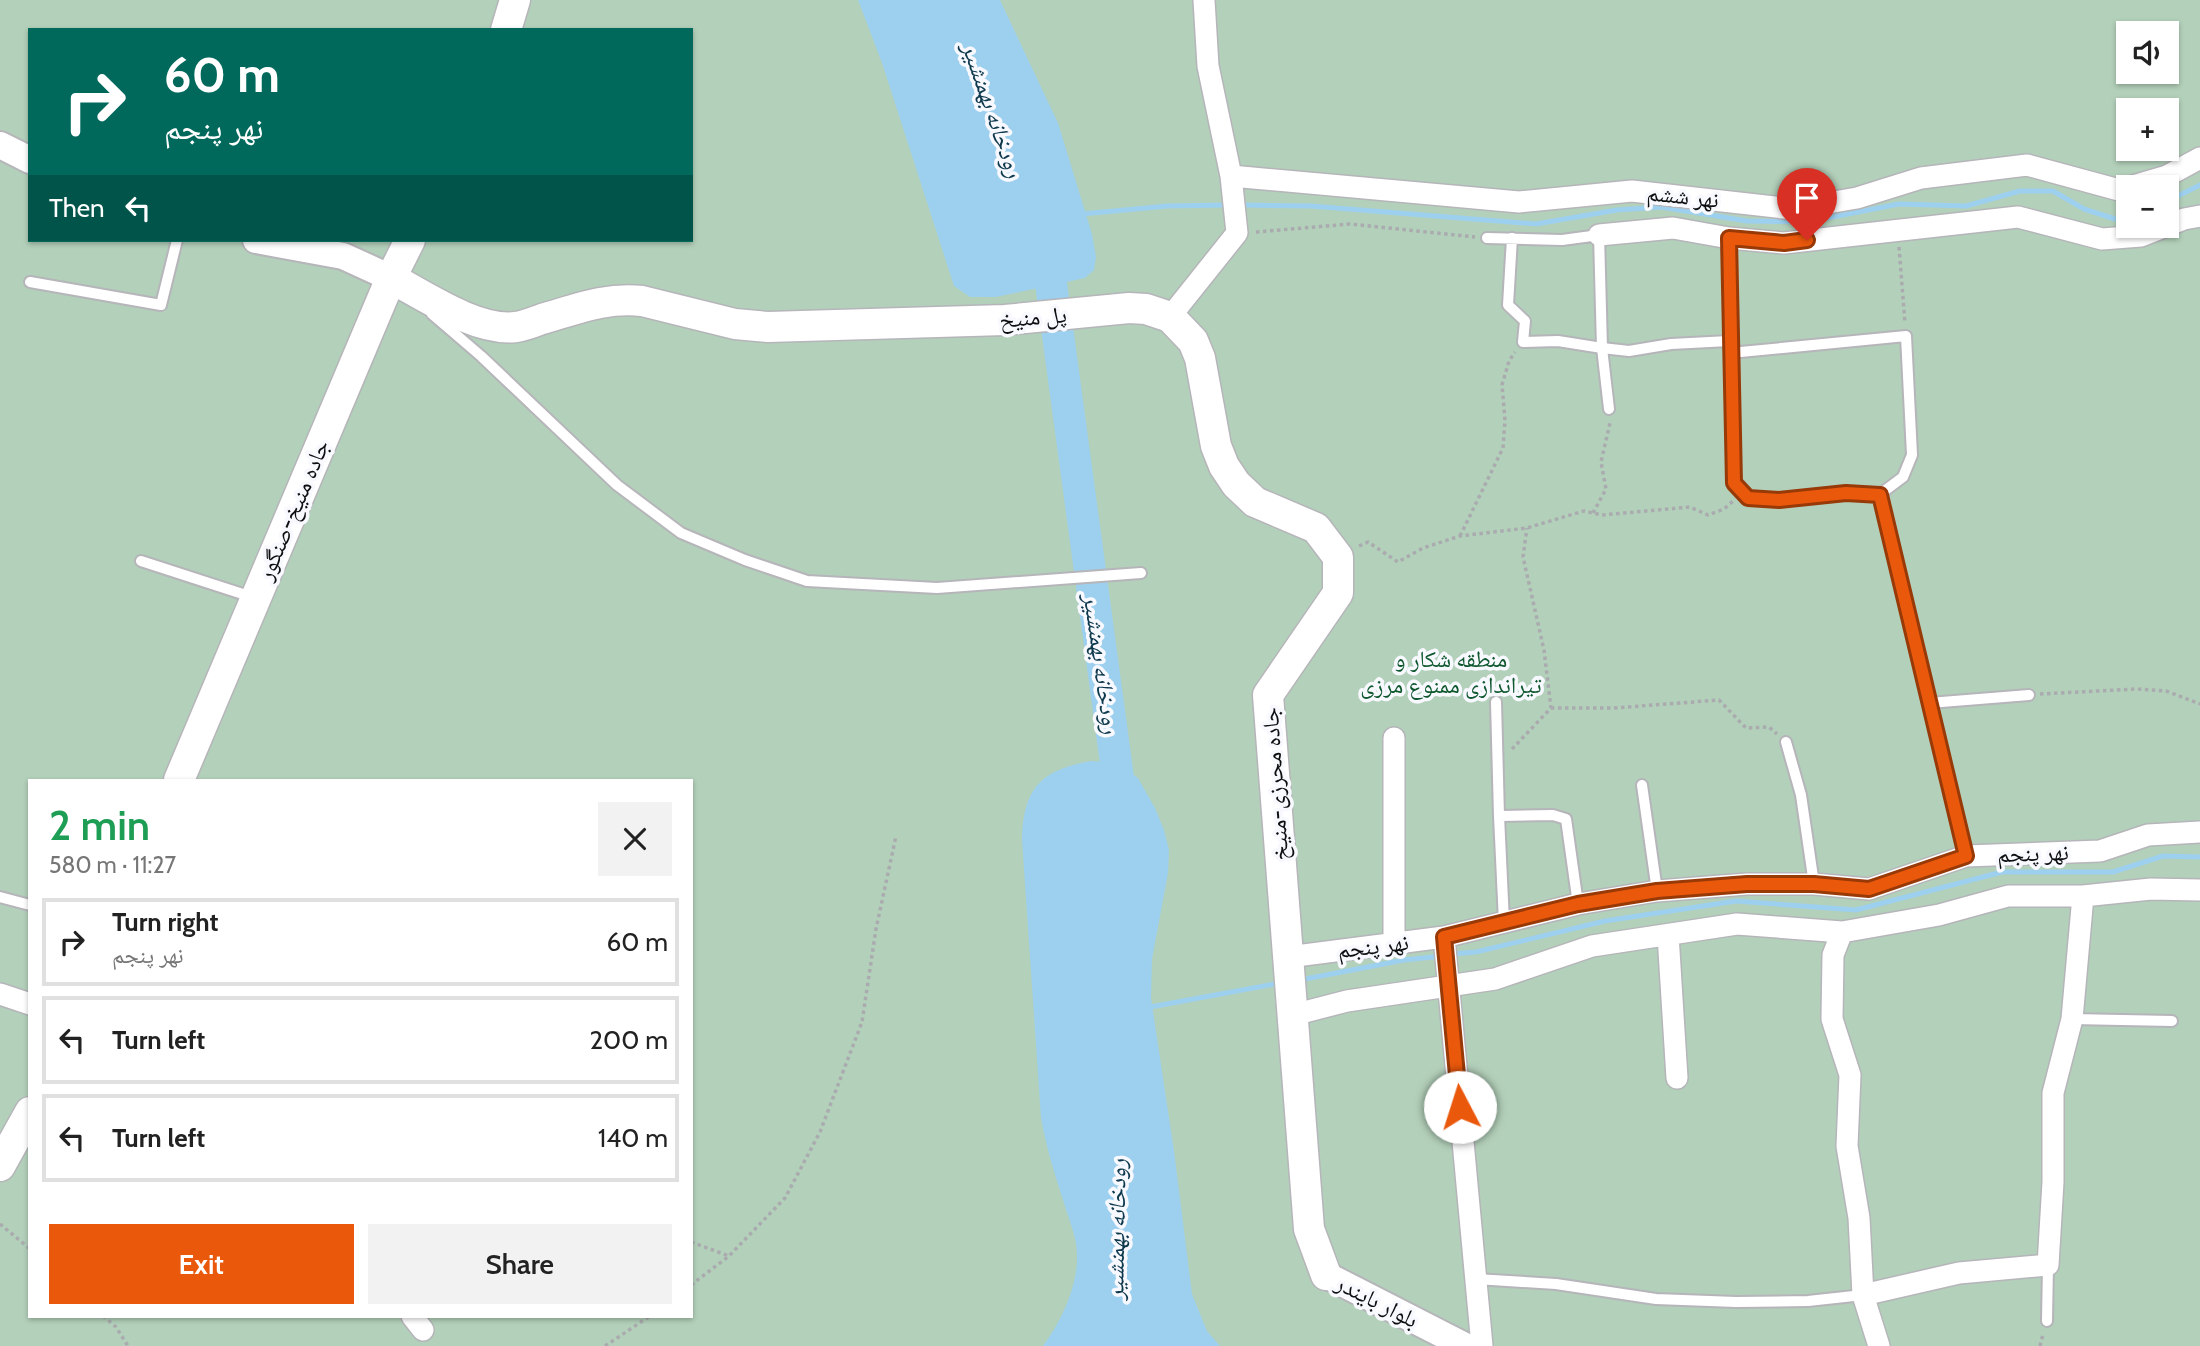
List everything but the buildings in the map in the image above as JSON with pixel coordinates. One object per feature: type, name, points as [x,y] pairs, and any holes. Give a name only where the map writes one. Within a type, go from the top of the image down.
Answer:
[{"type":"main road","points":[[507,28],[515,0]]},
{"type":"main road","name":"جاده منیخ-صنگور","points":[[179,779],[391,278],[409,242]]},
{"type":"main road","name":"پل منیخ","points":[[391,278],[477,323],[515,327],[608,300],[642,301],[752,327],[1005,320],[1129,308],[1146,309],[1170,317]]},
{"type":"main road","points":[[1170,317],[1193,341],[1200,358],[1216,446],[1224,466],[1236,484],[1255,502],[1317,528],[1338,557]]},
{"type":"main road","name":"جاده محرزی-منیخ","points":[[1326,1275],[1309,1229],[1268,695],[1338,593],[1338,557]]},
{"type":"main road","points":[[0,1166],[28,1116]]},
{"type":"street","points":[[1170,317],[1236,227],[1232,184],[1208,66],[1204,0]]},
{"type":"street","points":[[0,145],[28,159]]},
{"type":"street","name":"نهر ششم","points":[[1232,184],[1519,202],[1632,191],[1793,209],[1857,198],[1921,178],[2027,165],[2119,190],[2167,176],[2200,158]]},
{"type":"street","points":[[1599,234],[1673,228],[1729,238],[1784,243],[2018,217],[2102,239],[2141,236],[2184,219],[2200,216]]},
{"type":"street","points":[[268,242],[343,256],[391,278]]},
{"type":"street","points":[[1394,738],[1394,944]]},
{"type":"street","name":"نهر پنجم","points":[[1290,983],[1347,1001],[1447,958],[1504,922],[1578,904],[1657,891],[1747,884],[1814,884],[1869,889],[1966,856],[2099,851],[2148,835],[2200,832]]},
{"type":"street","name":"نهر پنجم","points":[[1290,983],[1394,944],[1447,958],[1495,979],[1592,946],[1737,924],[1842,932],[1939,915],[2008,896],[2083,896],[2151,888],[2200,890]]},
{"type":"street","points":[[1863,1295],[1959,1273],[2048,1265],[2053,1182],[2053,1093],[2072,1019],[2083,896]]},
{"type":"street","points":[[1842,932],[1833,955],[1832,1019],[1850,1075],[1847,1146],[1859,1218],[1863,1295],[1879,1346]]},
{"type":"street","points":[[1668,935],[1677,1078]]},
{"type":"street","points":[[1447,958],[1482,1346]]},
{"type":"street","points":[[0,994],[28,1003]]},
{"type":"street","name":"بلوار بایندر","points":[[1326,1275],[1465,1346]]},
{"type":"lane","points":[[1487,238],[1562,240],[1599,234],[1602,348],[1609,410]]},
{"type":"lane","points":[[1512,239],[1508,305],[1525,321],[1523,342],[1558,341],[1629,351],[1671,344],[1730,347],[1906,336],[1912,455],[1903,477],[1880,495],[1846,493],[1779,500],[1748,498],[1734,483],[1730,347],[1729,238]]},
{"type":"lane","points":[[30,282],[161,305],[177,242]]},
{"type":"lane","points":[[391,278],[481,356],[617,485],[681,533],[745,560],[807,582],[937,588],[1141,573]]},
{"type":"lane","points":[[1880,495],[1966,856]]},
{"type":"lane","points":[[141,561],[256,598]]},
{"type":"lane","points":[[1929,703],[2029,695]]},
{"type":"lane","points":[[1496,702],[1504,922]]},
{"type":"lane","points":[[1786,742],[1801,795],[1814,884]]},
{"type":"lane","points":[[1642,785],[1657,891]]},
{"type":"lane","points":[[1499,816],[1553,814],[1566,819],[1578,904]]},
{"type":"lane","points":[[0,897],[28,904]]},
{"type":"lane","points":[[2072,1019],[2172,1021]]},
{"type":"lane","points":[[2046,1321],[2048,1265]]},
{"type":"lane","points":[[1476,1279],[1556,1284],[1656,1299],[1808,1301],[1863,1295]]},
{"type":"path","points":[[1236,227],[1350,225],[1487,238]]},
{"type":"path","points":[[1897,230],[1906,336]]},
{"type":"path","points":[[1460,536],[1503,448],[1506,420],[1502,385],[1509,361],[1523,342]]},
{"type":"path","points":[[1594,513],[1606,489],[1601,462],[1611,427],[1609,410]]},
{"type":"path","points":[[1338,557],[1368,542],[1398,562],[1423,548],[1460,536],[1527,528],[1584,511],[1602,515],[1690,507],[1708,515],[1724,509],[1742,492]]},
{"type":"path","points":[[1527,528],[1523,557],[1544,650],[1551,708]]},
{"type":"path","points":[[2029,695],[2136,689],[2166,691],[2200,704]]},
{"type":"path","points":[[1498,763],[1551,708],[1614,708],[1719,700],[1746,728],[1769,727],[1786,742]]},
{"type":"path","points":[[693,1283],[729,1255],[785,1198],[820,1132],[862,1023],[876,929],[896,836]]},
{"type":"path","points":[[0,1224],[28,1247]]},
{"type":"path","points":[[693,1243],[729,1255]]},
{"type":"path","points":[[105,1318],[116,1327],[128,1346]]},
{"type":"path","points":[[605,1346],[647,1318]]},
{"type":"green space","name":"منطقه شکار و تیراندازی ممنوع مرزی","points":[[0,0],[2200,0],[2200,1346],[0,1346]]},
{"type":"water","points":[[858,0],[1000,0],[1058,123],[1092,234],[1096,257],[1094,270],[1085,278],[996,297],[970,297],[954,286],[882,63]]},
{"type":"water","points":[[1091,761],[1109,762],[1138,778],[1155,808],[1169,850],[1168,873],[1152,959],[1151,998],[1192,1294],[1207,1331],[1220,1346],[1043,1346],[1067,1303],[1075,1279],[1077,1248],[1041,1118],[1023,822],[1026,807],[1038,785],[1059,770]]},
{"type":"waterway","points":[[2179,196],[2200,185]]},
{"type":"waterway","points":[[1239,205],[1311,206],[1536,224],[1617,210],[1661,207],[1747,221],[1807,222],[1899,204],[1966,206],[2020,191],[2053,191],[2084,209],[2116,219]]},
{"type":"waterway","points":[[1082,214],[1167,206],[1229,205]]},
{"type":"waterway","name":"رودخانه بهمنشیر","points":[[1038,243],[1050,276],[1122,807]]},
{"type":"waterway","points":[[1452,954],[1476,952],[1605,921],[1736,901],[1856,910],[2002,872],[2113,872],[2163,856],[2200,857]]},
{"type":"waterway","points":[[1300,980],[1404,960],[1442,956]]},
{"type":"waterway","points":[[1145,1008],[1280,983]]},
{"type":"route","points":[[1460,1107],[1444,937],[1578,904],[1657,891],[1747,884],[1814,884],[1869,889],[1966,856],[1880,495],[1846,493],[1779,500],[1748,498],[1734,483],[1729,341],[1729,238],[1784,243],[1807,240]]}]
